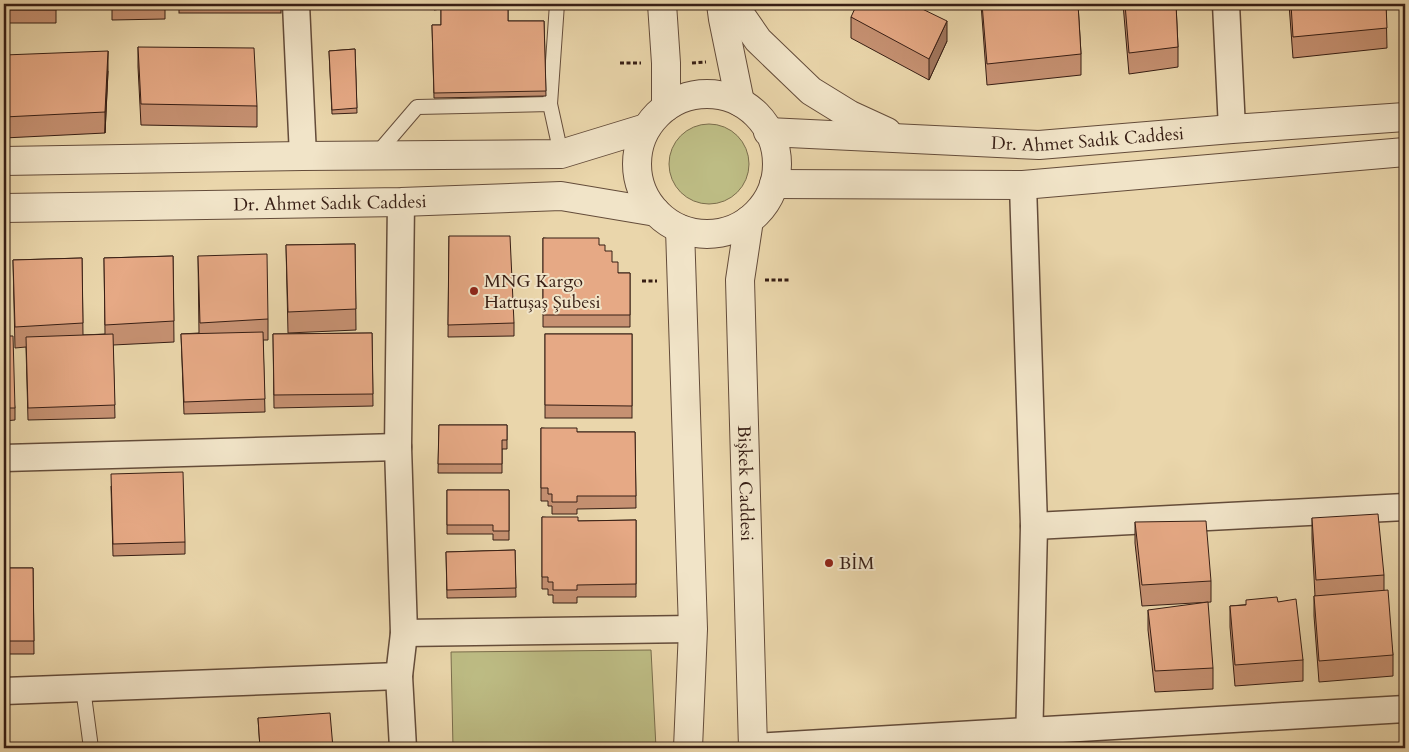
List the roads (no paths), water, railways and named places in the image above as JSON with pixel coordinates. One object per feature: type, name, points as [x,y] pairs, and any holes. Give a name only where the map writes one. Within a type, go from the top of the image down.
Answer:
[{"type":"street","points":[[296,4],[302,156]]},
{"type":"street","points":[[662,4],[666,63],[666,107]]},
{"type":"street","points":[[721,4],[740,102]]},
{"type":"street","points":[[733,4],[758,40],[811,91],[850,115],[900,138]]},
{"type":"street","points":[[1226,4],[1232,129]]},
{"type":"street","points":[[698,94],[722,95],[740,102],[762,120],[774,142],[778,166],[773,189],[760,210],[749,220],[742,225],[718,234],[694,234],[672,225],[653,210],[640,189],[636,168],[638,148],[646,128],[660,111],[666,107],[677,100],[698,94]]},
{"type":"street","name":"Dr. Ahmet Sadık Caddesi","points":[[768,132],[1039,145],[1232,129],[1405,118]]},
{"type":"street","points":[[4,161],[561,154],[646,128]]},
{"type":"street","points":[[774,184],[1023,185],[1405,152]]},
{"type":"street","points":[[1023,185],[1034,526],[1029,739]]},
{"type":"street","name":"Dr. Ahmet Sadık Caddesi","points":[[4,208],[401,202],[561,196],[656,212]]},
{"type":"street","points":[[401,202],[398,447],[404,633],[400,676],[403,748]]},
{"type":"street","name":"Bişkek Caddesi","points":[[749,220],[740,280],[753,748]]},
{"type":"street","points":[[680,229],[693,629],[688,748]]},
{"type":"street","points":[[4,458],[398,447]]},
{"type":"street","points":[[1034,526],[1405,507]]},
{"type":"street","points":[[404,633],[693,629]]},
{"type":"street","points":[[4,691],[400,676]]},
{"type":"street","points":[[753,748],[1029,739],[1405,709]]},
{"type":"lane","points":[[557,4],[550,104],[561,154]]},
{"type":"lane","points":[[375,156],[417,107],[550,104]]},
{"type":"lane","points":[[83,688],[91,748]]},
{"type":"place","name":"MNG Kargo Hattuşaş Şubesi","points":[[474,291]]},
{"type":"place","name":"BİM","points":[[829,563]]}]
